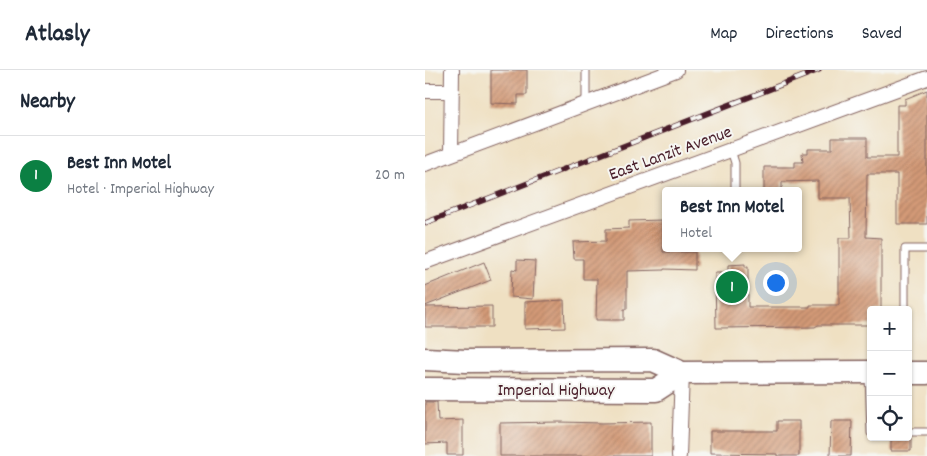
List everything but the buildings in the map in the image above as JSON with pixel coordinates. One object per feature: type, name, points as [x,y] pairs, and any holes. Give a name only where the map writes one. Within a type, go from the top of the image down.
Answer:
[{"type":"main road","name":"Imperial Highway","points":[[425,359],[466,361],[653,360],[682,373],[867,372]]},
{"type":"main road","name":"Imperial Highway","points":[[425,389],[656,390],[682,373]]},
{"type":"main road","points":[[912,373],[927,373]]},
{"type":"street","points":[[451,70],[451,154]]},
{"type":"street","points":[[425,164],[676,70]]},
{"type":"street","name":"East Lanzit Avenue","points":[[425,262],[927,78]]},
{"type":"street","points":[[425,91],[452,91]]},
{"type":"street","points":[[679,456],[682,373]]},
{"type":"lane","points":[[585,70],[586,104]]},
{"type":"lane","points":[[731,150],[735,163],[735,187]]},
{"type":"lane","points":[[905,306],[905,249],[927,249]]},
{"type":"lane","points":[[912,432],[927,432]]},
{"type":"railway","points":[[425,223],[819,70]]},
{"type":"place","name":"Best Inn Motel","points":[[732,287]]}]
